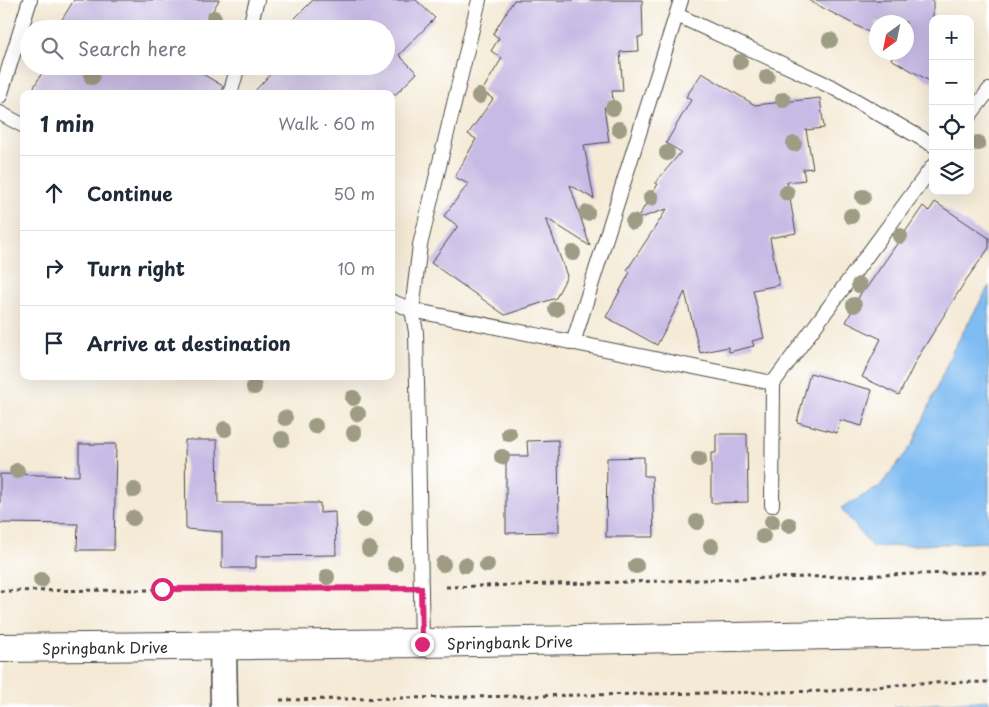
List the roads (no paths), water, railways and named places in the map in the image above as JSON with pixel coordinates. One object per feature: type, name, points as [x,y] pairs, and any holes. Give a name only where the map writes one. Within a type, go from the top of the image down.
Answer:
[{"type":"main road","name":"Springbank Drive","points":[[0,648],[422,644],[989,632]]},
{"type":"street","points":[[223,645],[224,707]]},
{"type":"lane","points":[[24,20],[30,0]]},
{"type":"lane","points":[[251,20],[257,0]]},
{"type":"lane","points":[[422,644],[416,332],[412,310],[420,245],[478,0]]},
{"type":"lane","points":[[572,343],[681,0]]},
{"type":"lane","points":[[677,15],[834,88],[929,143]]},
{"type":"lane","points":[[0,96],[20,32]]},
{"type":"lane","points":[[231,90],[235,75]]},
{"type":"lane","points":[[974,110],[989,90]]},
{"type":"lane","points":[[0,114],[20,124]]},
{"type":"lane","points":[[772,505],[773,383],[929,171]]},
{"type":"lane","points":[[395,304],[412,310],[773,383]]},
{"type":"water","points":[[989,286],[989,542],[872,547],[841,508],[879,487],[913,444],[953,350]]},
{"type":"water","points":[[989,700],[989,707],[894,707]]}]
